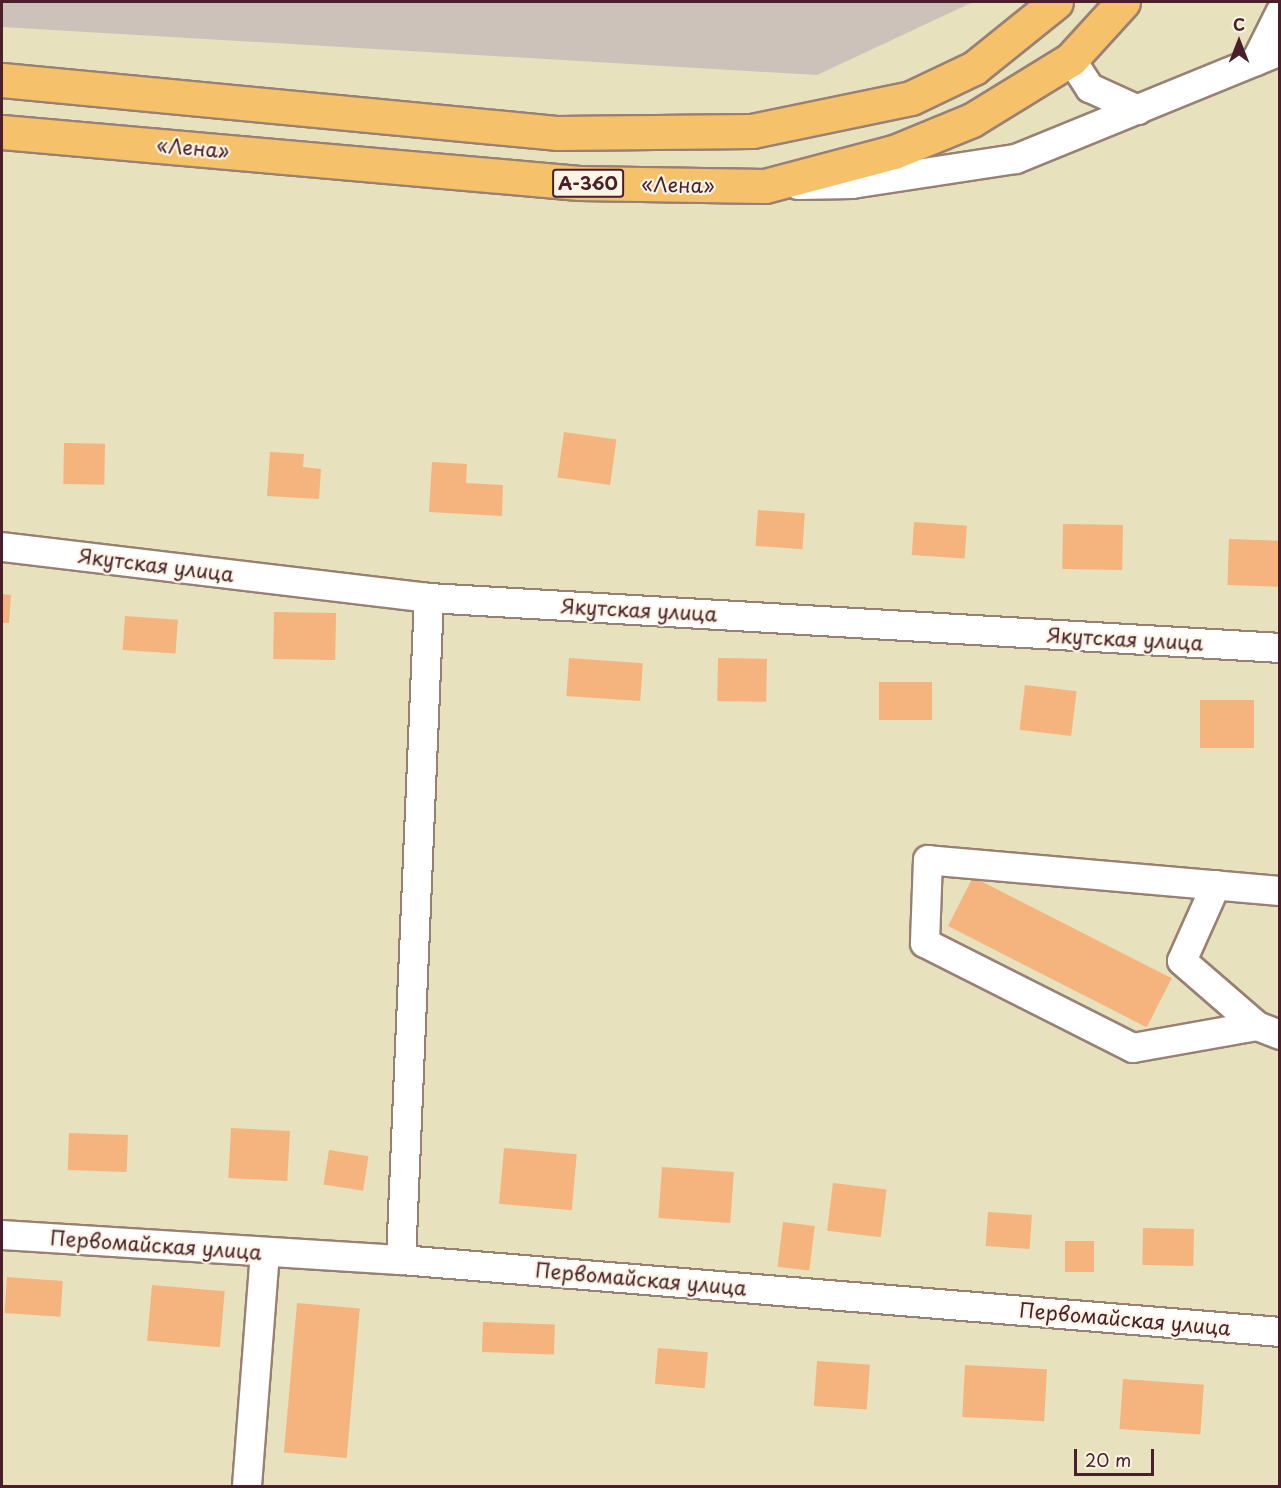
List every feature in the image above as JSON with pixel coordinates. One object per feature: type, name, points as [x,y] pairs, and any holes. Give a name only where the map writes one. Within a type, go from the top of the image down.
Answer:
[{"type":"highway","points":[[2,80],[558,133],[752,131],[911,98],[974,68],[1056,2]]},
{"type":"highway","name":"«Лена»","points":[[2,132],[579,183],[765,186],[894,152],[972,120],[1071,59],[1123,2]]},
{"type":"street","points":[[765,186],[852,184],[1016,159],[1268,56],[1280,13]]},
{"type":"street","points":[[1071,59],[1090,88],[1138,110]]},
{"type":"street","name":"Якутская улица","points":[[2,547],[429,598],[1280,648]]},
{"type":"street","points":[[401,1260],[429,598]]},
{"type":"street","points":[[1268,1030],[1133,1048],[925,943],[928,861],[1280,891]]},
{"type":"street","points":[[1216,885],[1182,961],[1268,1030]]},
{"type":"street","name":"Первомайская улица","points":[[2,1235],[401,1260],[1280,1332]]},
{"type":"street","points":[[247,1486],[265,1253]]},
{"type":"shaded area","points":[[2,2],[973,2],[817,75],[2,27]]},
{"type":"building","points":[[564,432],[616,439],[610,485],[558,478]]},
{"type":"building","points":[[64,443],[105,444],[104,485],[63,484]]},
{"type":"building","points":[[270,452],[304,454],[303,467],[321,469],[319,499],[267,496]]},
{"type":"building","points":[[432,462],[467,464],[466,483],[503,485],[502,516],[429,512]]},
{"type":"building","points":[[758,510],[805,513],[802,549],[755,546]]},
{"type":"building","points":[[914,522],[967,526],[965,559],[912,555]]},
{"type":"building","points":[[1063,524],[1123,525],[1122,570],[1062,569]]},
{"type":"building","points":[[1229,539],[1280,541],[1278,587],[1227,585]]},
{"type":"building","points":[[2,594],[11,595],[9,623],[2,623]]},
{"type":"building","points":[[274,612],[336,613],[335,660],[273,659]]},
{"type":"building","points":[[125,616],[178,620],[175,654],[123,650]]},
{"type":"building","points":[[569,658],[643,663],[640,701],[566,696]]},
{"type":"building","points":[[718,658],[767,659],[766,702],[717,701]]},
{"type":"building","points":[[879,682],[932,682],[932,720],[879,720]]},
{"type":"building","points":[[1025,685],[1077,691],[1071,736],[1020,730]]},
{"type":"building","points":[[1200,700],[1254,700],[1254,748],[1200,748]]},
{"type":"building","points":[[973,877],[1172,978],[1147,1027],[948,926]]},
{"type":"building","points":[[231,1128],[290,1131],[287,1181],[228,1178]]},
{"type":"building","points":[[69,1133],[128,1135],[127,1172],[68,1170]]},
{"type":"building","points":[[504,1148],[577,1154],[572,1210],[499,1204]]},
{"type":"building","points":[[329,1150],[369,1156],[363,1191],[324,1185]]},
{"type":"building","points":[[662,1167],[734,1172],[730,1223],[658,1218]]},
{"type":"building","points":[[833,1183],[887,1190],[881,1237],[827,1231]]},
{"type":"building","points":[[988,1212],[1032,1215],[1030,1249],[986,1246]]},
{"type":"building","points":[[783,1222],[815,1226],[809,1271],[778,1267]]},
{"type":"building","points":[[1143,1228],[1194,1229],[1193,1266],[1142,1265]]},
{"type":"building","points":[[1065,1241],[1094,1241],[1094,1272],[1065,1272]]},
{"type":"building","points":[[7,1277],[63,1281],[60,1317],[4,1313]]},
{"type":"building","points":[[152,1285],[225,1291],[220,1347],[147,1341]]},
{"type":"building","points":[[297,1303],[360,1308],[347,1458],[284,1452]]},
{"type":"building","points":[[483,1322],[555,1325],[554,1354],[482,1352]]},
{"type":"building","points":[[658,1348],[708,1352],[705,1388],[655,1384]]},
{"type":"building","points":[[817,1361],[870,1365],[867,1410],[814,1406]]},
{"type":"building","points":[[965,1365],[1047,1369],[1044,1421],[962,1417]]},
{"type":"building","points":[[1123,1379],[1204,1385],[1200,1435],[1120,1429]]}]
